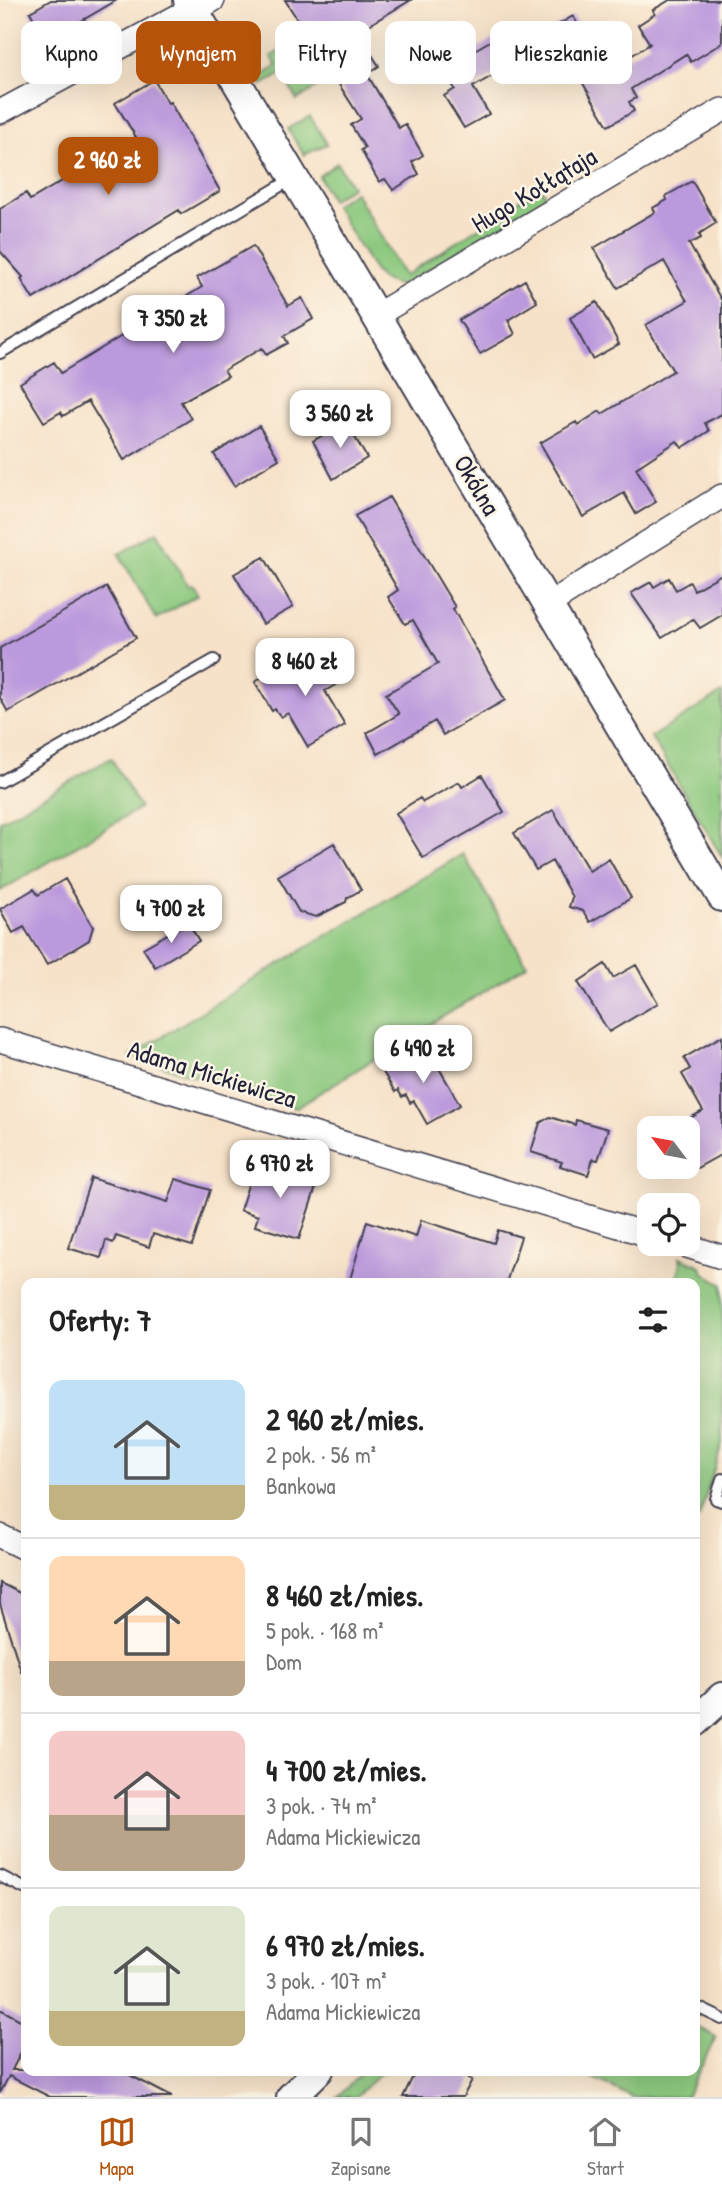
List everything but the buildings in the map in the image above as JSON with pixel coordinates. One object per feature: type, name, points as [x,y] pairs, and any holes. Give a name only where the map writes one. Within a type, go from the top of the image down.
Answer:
[{"type":"street","points":[[0,112],[199,4]]},
{"type":"street","name":"Okólna","points":[[199,4],[293,179],[721,894]]},
{"type":"street","name":"Hugo Kołłątaja","points":[[375,317],[722,110]]},
{"type":"street","points":[[549,604],[722,496]]},
{"type":"street","name":"Adama Mickiewicza","points":[[0,1040],[637,1231]]},
{"type":"street","points":[[700,1250],[722,1257]]},
{"type":"street","points":[[0,1536],[21,1546]]},
{"type":"street","points":[[700,1717],[722,1697]]},
{"type":"street","points":[[299,2094],[314,2076]]},
{"type":"lane","points":[[0,354],[293,179]]},
{"type":"lane","points":[[0,782],[214,660]]},
{"type":"lane","points":[[722,1479],[716,1499],[722,1501]]},
{"type":"lane","points":[[0,1876],[21,1886]]},
{"type":"lane","points":[[700,2009],[722,2020]]},
{"type":"green space","points":[[275,67],[275,78],[262,85],[261,77]]},
{"type":"green space","points":[[288,84],[320,84],[320,85],[297,100]]},
{"type":"green space","points":[[310,116],[327,144],[304,155],[288,129]]},
{"type":"green space","points":[[337,163],[352,187],[331,200],[319,176]]},
{"type":"green space","points":[[541,188],[546,197],[540,206],[399,286],[382,279],[375,272],[334,205],[355,192],[404,276],[487,222],[488,218]]},
{"type":"green space","points":[[157,532],[188,586],[192,584],[198,595],[156,619],[119,554]]},
{"type":"green space","points":[[722,693],[722,857],[651,737]]},
{"type":"green space","points":[[111,758],[140,808],[0,891],[0,821]]},
{"type":"green space","points":[[463,854],[527,965],[295,1108],[131,1056],[264,973]]},
{"type":"green space","points":[[680,1257],[701,1266],[703,1272],[722,1284],[722,1443],[700,1515],[700,1278],[676,1278]]},
{"type":"green space","points":[[700,2029],[716,2037],[700,2069]]},
{"type":"green space","points":[[359,2076],[378,2076],[355,2097],[337,2097]]},
{"type":"green space","points":[[590,2076],[696,2076],[686,2097],[631,2097]]}]
